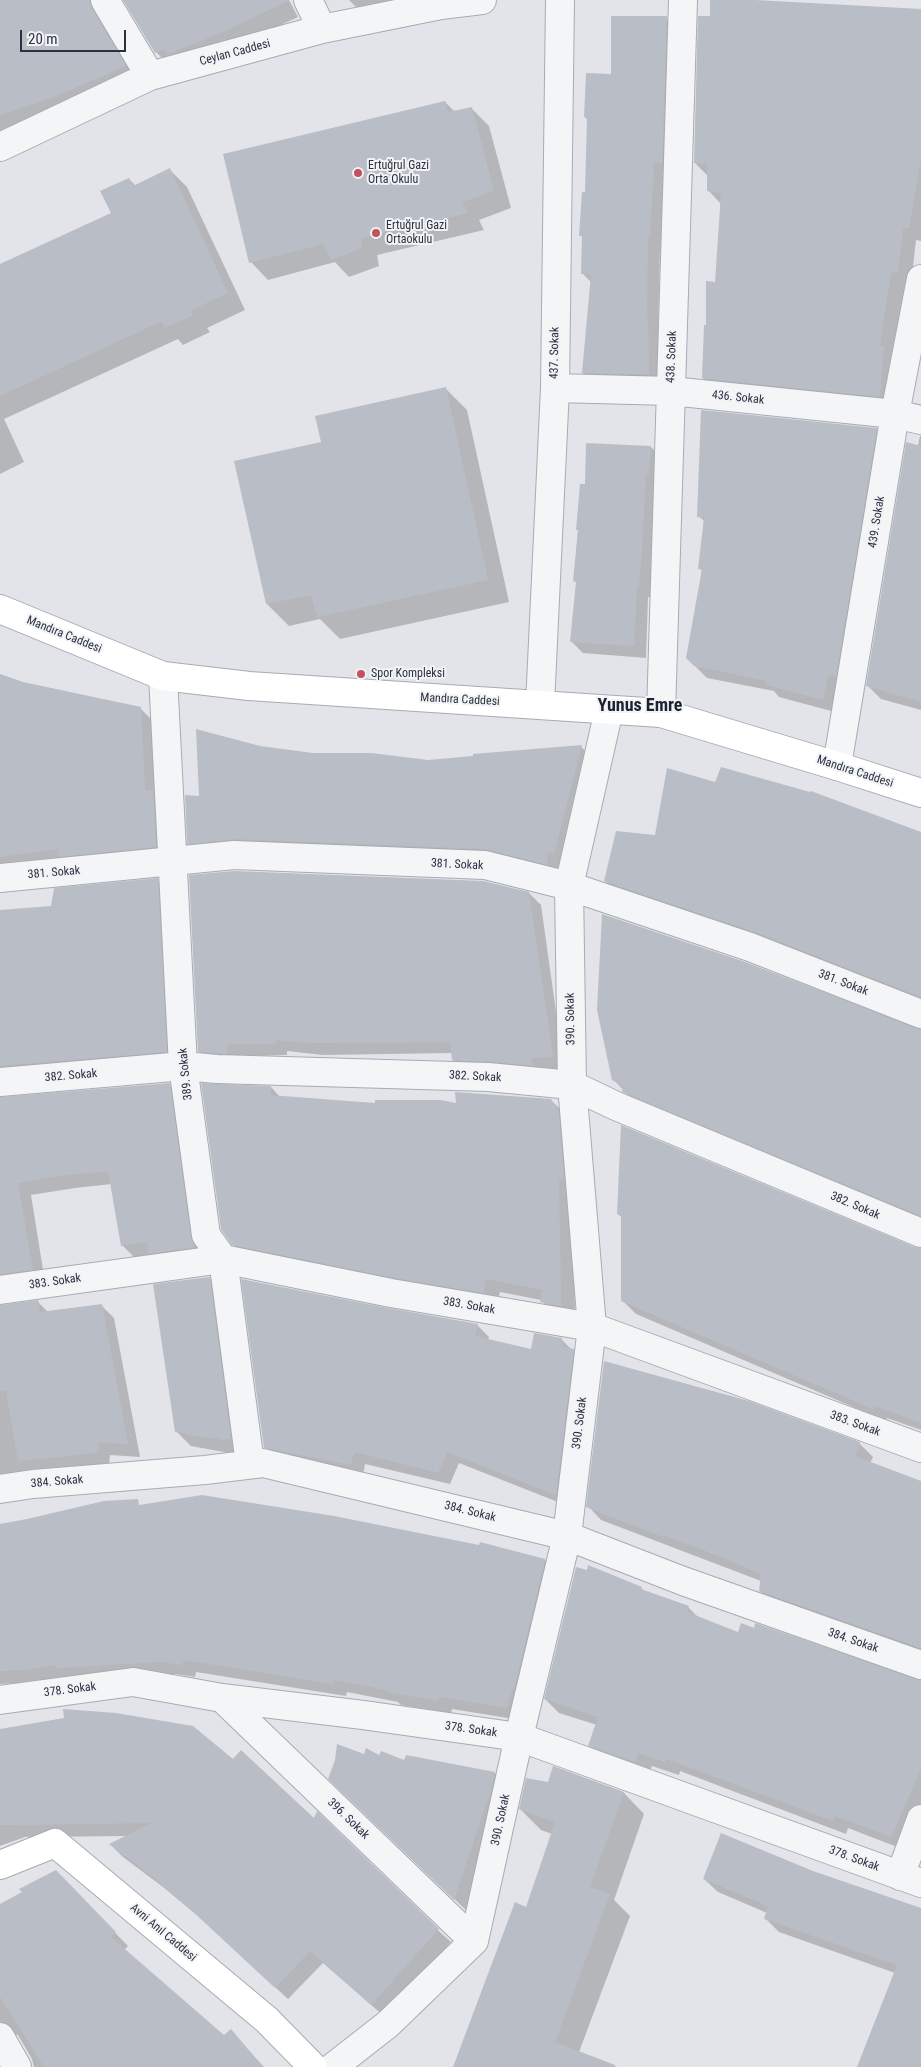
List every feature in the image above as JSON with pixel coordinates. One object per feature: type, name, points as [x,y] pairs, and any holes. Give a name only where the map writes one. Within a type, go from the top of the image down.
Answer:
[{"type":"street","points":[[105,0],[150,76]]},
{"type":"street","points":[[308,0],[322,29]]},
{"type":"street","name":"Ceylan Caddesi","points":[[0,147],[150,76],[322,29],[440,2],[482,0]]},
{"type":"street","name":"437. Sokak","points":[[540,705],[555,388],[560,0]]},
{"type":"street","name":"438. Sokak","points":[[660,713],[683,0]]},
{"type":"street","name":"439. Sokak","points":[[837,766],[895,414],[921,279]]},
{"type":"street","name":"436. Sokak","points":[[555,388],[671,391],[895,414],[921,420]]},
{"type":"street","name":"Mandıra Caddesi","points":[[0,609],[163,676],[249,686],[660,713],[921,793]]},
{"type":"street","name":"389. Sokak","points":[[163,676],[184,1066],[206,1235],[223,1259],[250,1464]]},
{"type":"street","name":"390. Sokak","points":[[474,1941],[519,1737],[567,1536],[592,1327],[572,1085],[569,886],[609,710]]},
{"type":"street","name":"381. Sokak","points":[[0,878],[234,855],[485,865],[569,886],[750,947],[921,1014]]},
{"type":"street","name":"382. Sokak","points":[[0,1082],[184,1066],[217,1069],[488,1077],[572,1085],[616,1106],[921,1233]]},
{"type":"street","name":"383. Sokak","points":[[0,1290],[223,1259],[391,1293],[592,1327],[921,1448]]},
{"type":"street","name":"384. Sokak","points":[[0,1489],[33,1484],[205,1470],[263,1463],[567,1536],[683,1581],[921,1665]]},
{"type":"street","name":"378. Sokak","points":[[0,1700],[133,1682],[222,1698],[363,1715],[519,1737],[911,1880]]},
{"type":"street","name":"396. Sokak","points":[[222,1698],[474,1941]]},
{"type":"street","points":[[911,1880],[921,1819]]},
{"type":"street","name":"Avni Anıl Caddesi","points":[[0,1865],[55,1842],[267,2020],[313,2067]]},
{"type":"street","points":[[333,2067],[388,2024],[474,1941]]},
{"type":"street","points":[[0,2037],[17,2067]]},
{"type":"building","points":[[0,0],[89,0],[126,66],[54,97],[0,115]]},
{"type":"building","points":[[123,0],[290,0],[216,35],[168,54],[164,49],[155,53]]},
{"type":"building","points":[[710,0],[755,0],[921,9],[921,158],[909,228],[903,228],[898,273],[892,272],[887,298],[880,345],[884,346],[880,397],[702,378],[704,325],[706,325],[706,281],[715,282],[721,193],[707,191],[707,164],[694,163],[698,16],[710,16]]},
{"type":"building","points":[[611,16],[667,16],[662,163],[654,162],[650,238],[648,238],[647,318],[649,374],[582,373],[591,274],[581,274],[582,236],[579,236],[582,192],[585,192],[587,117],[584,117],[586,73],[611,74]]},
{"type":"building","name":"Ertuğrul Gazi Orta Okulu","points":[[445,101],[448,112],[472,107],[494,191],[462,202],[468,213],[361,238],[362,248],[331,260],[323,244],[249,263],[223,154]]},
{"type":"building","points":[[170,168],[228,293],[191,310],[193,315],[165,328],[162,321],[0,396],[0,264],[111,213],[100,191],[129,178],[133,186]]},
{"type":"building","points":[[446,387],[488,580],[317,617],[311,595],[266,604],[234,461],[321,442],[315,416]]},
{"type":"building","points":[[701,410],[877,428],[836,677],[828,675],[823,700],[766,685],[767,681],[694,666],[686,658],[702,569],[698,569],[704,518],[697,517]]},
{"type":"building","points":[[906,442],[921,446],[921,702],[866,686]]},
{"type":"building","points":[[586,443],[651,446],[649,474],[646,474],[634,646],[570,642],[576,582],[573,581],[578,530],[576,530],[580,484],[585,484]]},
{"type":"building","points":[[0,674],[23,682],[141,707],[145,790],[153,791],[156,847],[58,857],[59,849],[0,857]]},
{"type":"building","points":[[196,729],[260,746],[313,753],[371,753],[428,760],[473,756],[473,754],[582,745],[554,854],[548,852],[547,865],[486,849],[235,839],[187,844],[185,795],[199,796]]},
{"type":"building","points":[[721,767],[811,791],[921,832],[921,997],[755,932],[604,881],[616,831],[655,835],[667,768],[715,782]]},
{"type":"building","points":[[234,871],[483,881],[529,892],[553,1057],[530,1058],[534,1066],[452,1060],[450,1042],[310,1043],[276,1040],[275,1044],[228,1044],[227,1054],[198,1052],[189,875]]},
{"type":"building","points":[[158,878],[167,1052],[0,1066],[0,910],[51,906],[54,888]]},
{"type":"building","points":[[602,914],[745,962],[921,1029],[921,1216],[622,1092],[623,1087],[612,1080],[597,1010]]},
{"type":"building","points":[[170,1083],[191,1237],[195,1247],[149,1254],[147,1242],[121,1246],[108,1171],[50,1177],[18,1183],[33,1270],[0,1274],[0,1097]]},
{"type":"building","points":[[201,1083],[271,1086],[270,1095],[375,1103],[375,1100],[441,1100],[456,1103],[455,1092],[551,1099],[559,1113],[564,1180],[559,1180],[561,1306],[540,1302],[542,1290],[486,1279],[483,1293],[394,1278],[232,1245],[221,1229]]},
{"type":"building","points":[[621,1125],[921,1248],[921,1423],[874,1406],[873,1409],[621,1301],[621,1216],[617,1214]]},
{"type":"building","points":[[210,1277],[231,1439],[221,1440],[221,1438],[214,1439],[175,1432],[153,1284]]},
{"type":"building","points":[[241,1279],[478,1324],[475,1336],[531,1349],[534,1333],[562,1338],[562,1347],[574,1349],[556,1495],[447,1452],[438,1473],[354,1452],[351,1465],[264,1448]]},
{"type":"building","points":[[38,1300],[40,1312],[102,1304],[128,1444],[98,1442],[97,1453],[18,1461],[6,1390],[0,1391],[0,1305]]},
{"type":"building","points":[[604,1361],[749,1401],[860,1442],[855,1456],[921,1481],[921,1648],[759,1591],[761,1574],[664,1535],[663,1537],[586,1507]]},
{"type":"building","points":[[202,1495],[334,1516],[479,1545],[480,1542],[545,1559],[514,1689],[512,1689],[507,1708],[439,1697],[438,1701],[334,1680],[333,1684],[184,1660],[182,1665],[162,1662],[56,1668],[55,1665],[27,1670],[0,1671],[0,1524],[104,1501],[138,1499],[139,1505]]},
{"type":"building","points":[[588,1565],[642,1587],[641,1589],[689,1606],[687,1612],[738,1632],[741,1623],[754,1628],[755,1623],[921,1680],[921,1769],[891,1837],[835,1816],[833,1821],[667,1759],[665,1762],[638,1753],[635,1762],[588,1746],[598,1717],[544,1699],[576,1567],[587,1570]]},
{"type":"building","points":[[63,1709],[116,1713],[193,1726],[233,1759],[241,1750],[314,1818],[317,1811],[439,1929],[371,2005],[310,1951],[275,1988],[190,1909],[149,1874],[109,1844],[152,1823],[0,1825],[0,1729],[64,1718]]},
{"type":"building","points":[[337,1744],[364,1754],[366,1748],[379,1755],[381,1751],[404,1760],[406,1755],[495,1772],[489,1798],[454,1900],[328,1779],[335,1760]]},
{"type":"building","points":[[553,1766],[624,1792],[590,1887],[610,1894],[555,2042],[615,2065],[614,2067],[453,2067],[515,1902],[526,1907],[555,1822],[519,1809],[526,1778],[548,1782]]},
{"type":"building","points":[[721,1833],[813,1871],[921,1908],[921,2067],[857,2067],[897,1965],[764,1919],[768,1906],[703,1879]]},
{"type":"building","points":[[56,1870],[116,1932],[111,1937],[224,2035],[231,2029],[263,2067],[44,2067],[0,1997],[0,1904],[22,1892],[19,1889]]},
{"type":"place","name":"Ertuğrul Gazi Orta Okulu","points":[[358,173]]},
{"type":"place","name":"Ertuğrul Gazi Ortaokulu","points":[[376,233]]},
{"type":"place","name":"Spor Kompleksi","points":[[361,674]]},
{"type":"district","name":"Yunus Emre","points":[[640,706]]}]
